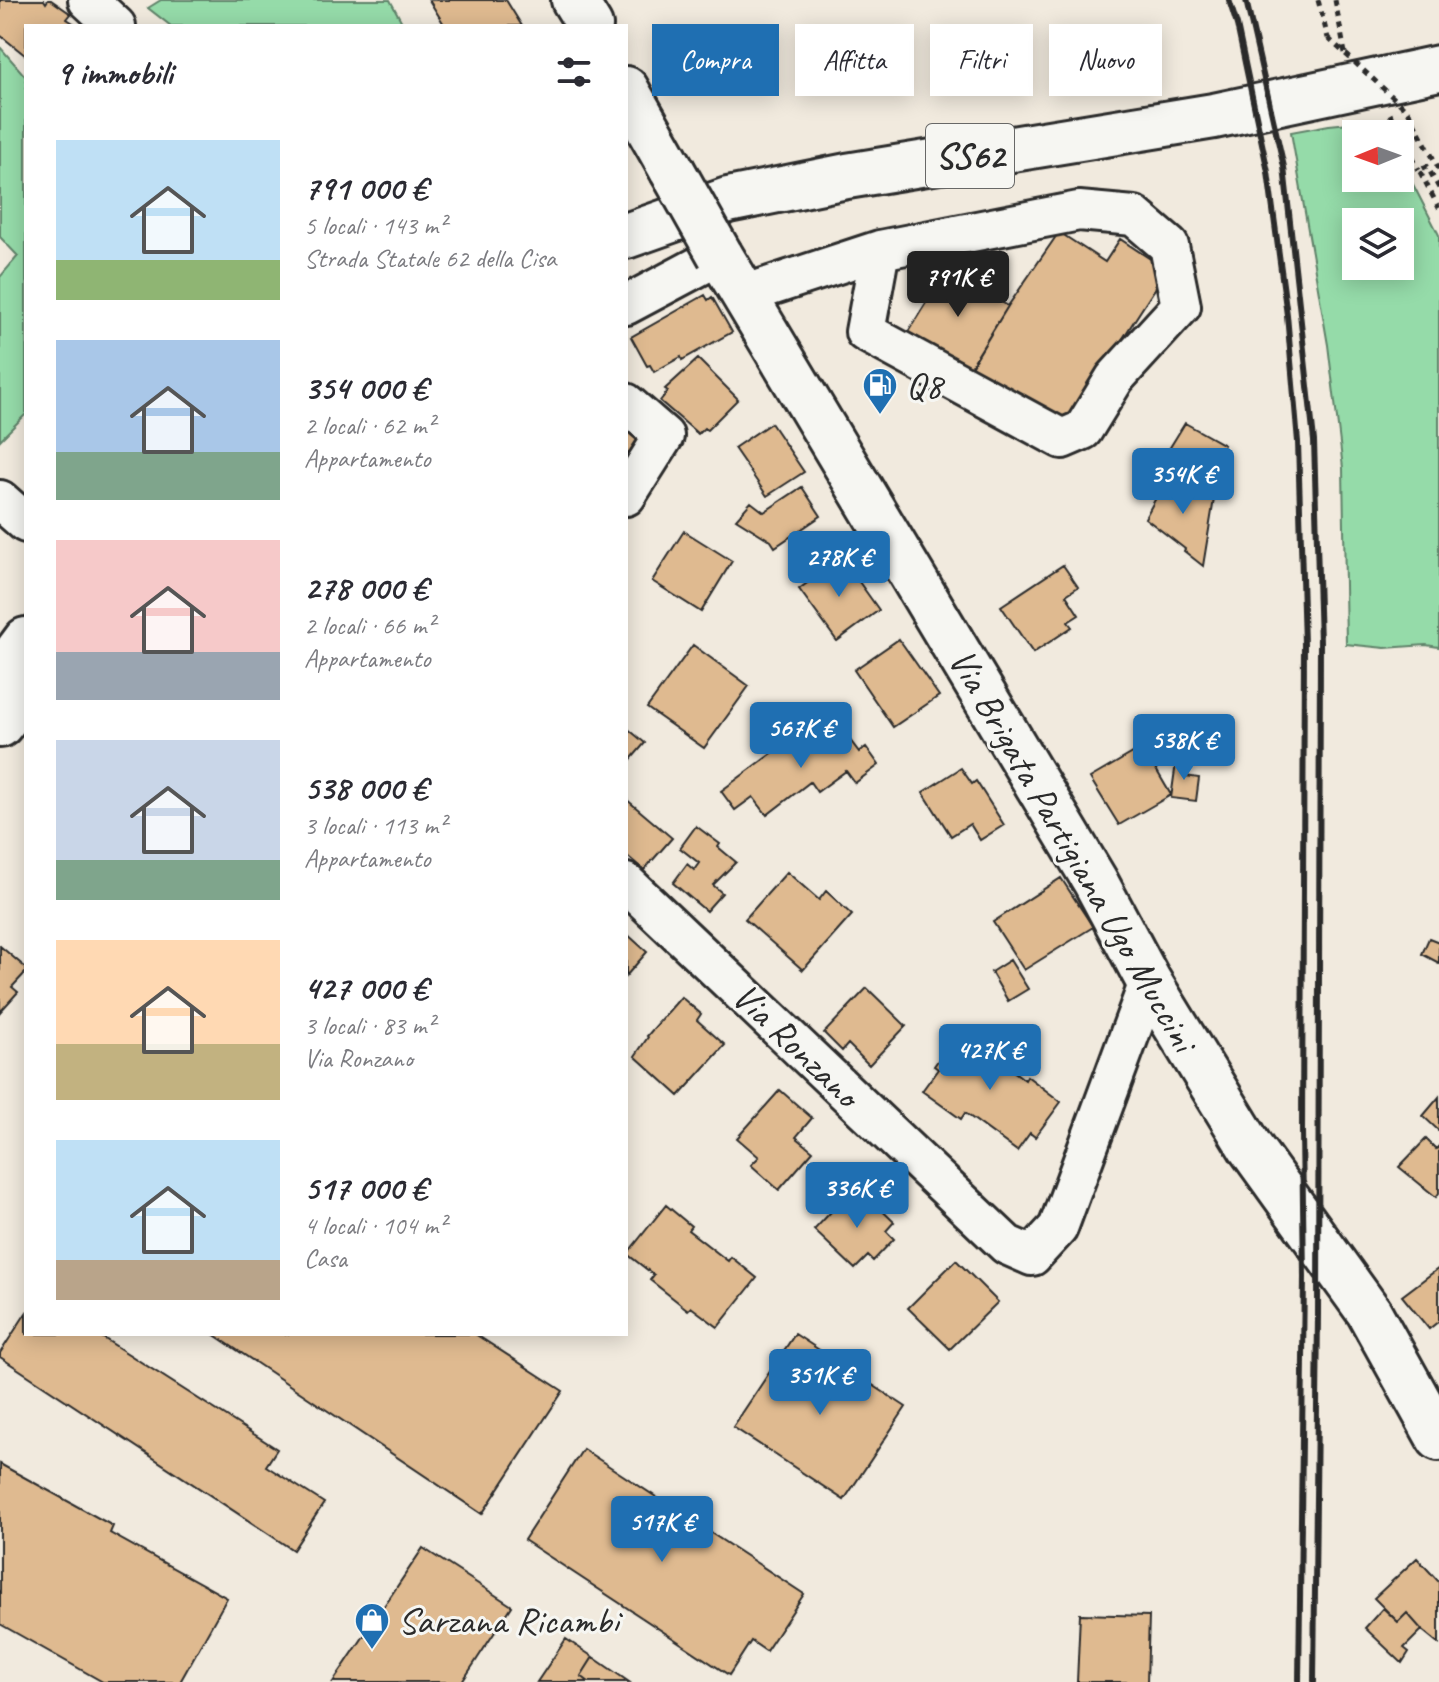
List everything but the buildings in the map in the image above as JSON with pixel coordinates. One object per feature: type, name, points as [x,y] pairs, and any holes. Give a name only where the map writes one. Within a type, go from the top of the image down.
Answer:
[{"type":"main road","points":[[574,0],[589,24]]},
{"type":"main road","name":"SS62","points":[[628,235],[728,200],[847,176],[1214,116],[1438,69]]},
{"type":"main road","name":"Via Brigata Partigiana Ugo Muccini","points":[[628,93],[743,295],[1095,881],[1149,982],[1250,1147],[1369,1312],[1439,1438]]},
{"type":"main road","points":[[0,675],[24,643]]},
{"type":"main road","points":[[0,725],[24,695]]},
{"type":"street","points":[[88,0],[114,24]]},
{"type":"street","points":[[743,295],[880,250],[1079,211],[1108,201],[1134,216],[1169,246],[1181,306],[1115,378],[1083,430],[1062,439],[865,332],[880,250]]},
{"type":"street","points":[[628,304],[720,255]]},
{"type":"street","points":[[628,405],[664,436],[628,493]]},
{"type":"street","points":[[0,500],[24,521]]},
{"type":"street","name":"Via Ronzano","points":[[628,885],[1007,1245],[1032,1256],[1058,1228],[1149,982]]},
{"type":"path","points":[[1318,0],[1328,38],[1408,111],[1439,169]]},
{"type":"path","points":[[1335,0],[1346,58]]},
{"type":"path","points":[[1386,106],[1439,208]]},
{"type":"path","points":[[1419,170],[1427,166],[1439,188]]},
{"type":"green space","points":[[161,0],[390,0],[403,24],[168,24],[148,8]]},
{"type":"green space","points":[[0,47],[24,75],[24,416],[0,440],[0,277],[18,256],[0,237]]},
{"type":"green space","points":[[1342,124],[1342,192],[1414,192],[1414,186],[1439,235],[1439,647],[1385,648],[1346,644],[1343,468],[1328,345],[1291,132]]},
{"type":"railway","points":[[1229,0],[1268,172],[1287,315],[1298,442],[1304,644],[1304,1277],[1299,1682]]},
{"type":"railway","points":[[1246,0],[1284,167],[1314,441],[1320,643],[1314,1682]]},
{"type":"place","name":"Q8","points":[[880,416]]},
{"type":"place","name":"Sarzana Ricambi","points":[[372,1651]]}]
